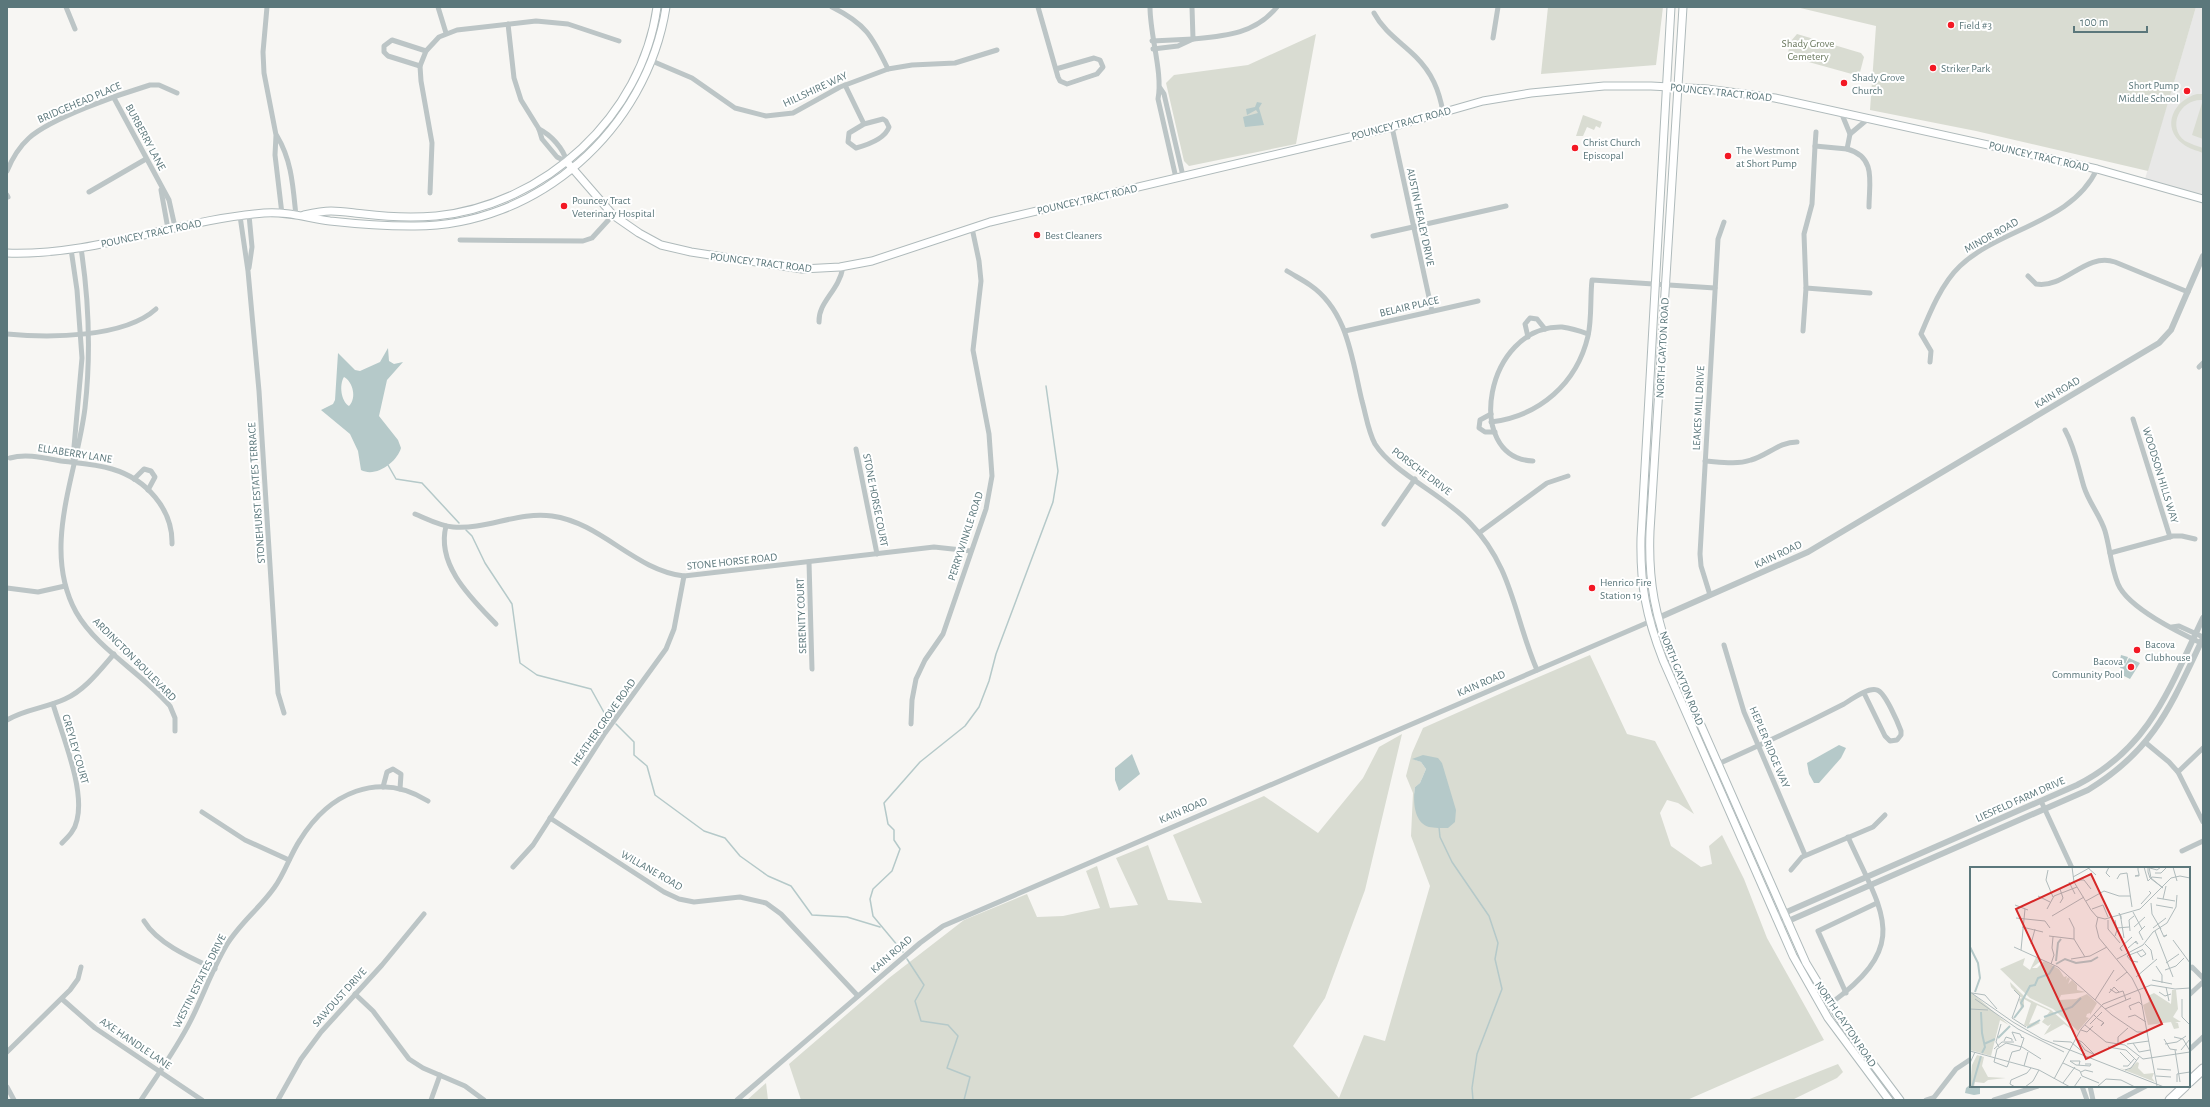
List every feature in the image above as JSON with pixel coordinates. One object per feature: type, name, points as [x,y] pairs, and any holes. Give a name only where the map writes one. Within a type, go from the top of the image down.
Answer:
[{"type":"highway","points":[[2190,1081],[2203,1069]]},
{"type":"highway","points":[[2170,1100],[2184,1087]]},
{"type":"main road","points":[[567,162],[603,126],[627,92],[644,56],[657,7]]},
{"type":"main road","points":[[572,170],[603,140],[623,115],[640,86],[652,61],[660,36],[666,7]]},
{"type":"main road","name":"NORTH GAYTON ROAD","points":[[1671,7],[1641,562],[1642,591],[1650,622],[1663,660],[1775,917],[1801,972],[1828,1018],[1889,1100]]},
{"type":"main road","name":"NORTH GAYTON ROAD","points":[[1683,7],[1650,548],[1651,589],[1666,645],[1806,963],[1830,1004],[1900,1100]]},
{"type":"main road","name":"POUNCEY TRACT ROAD","points":[[296,216],[332,211],[415,217],[458,213],[508,197],[542,180],[567,162],[572,170],[613,215],[639,233],[670,248],[787,268],[824,269],[872,261],[1012,216],[1392,127],[1443,112],[1510,96],[1604,86],[1666,86],[1746,93],[1870,118],[2097,169],[2141,180],[2203,199]]},
{"type":"main road","name":"POUNCEY TRACT ROAD","points":[[7,252],[48,252],[81,248],[172,228],[249,215],[282,214],[330,221],[393,226],[420,226],[448,223],[481,217],[512,205],[549,186],[572,170]]},
{"type":"street","points":[[66,7],[75,29]]},
{"type":"street","points":[[268,7],[263,52],[264,73],[276,135],[275,155],[282,214]]},
{"type":"street","points":[[438,7],[446,33]]},
{"type":"street","points":[[832,7],[846,14],[865,29],[873,39],[888,69]]},
{"type":"street","points":[[1038,7],[1056,69],[1060,81],[1067,84],[1097,74],[1103,67],[1100,60],[1094,58],[1056,69]]},
{"type":"street","points":[[1150,7],[1153,49],[1160,88],[1164,94],[1180,177]]},
{"type":"street","points":[[1192,7],[1192,39]]},
{"type":"street","points":[[1152,41],[1229,35],[1250,29],[1269,18],[1277,7]]},
{"type":"street","points":[[1493,38],[1498,7]]},
{"type":"street","points":[[1374,13],[1384,29],[1416,57],[1430,74],[1440,95],[1443,112]]},
{"type":"street","points":[[430,194],[432,142],[420,81],[420,66],[426,51],[434,41],[446,33],[456,30],[536,21],[560,23],[619,41]]},
{"type":"street","points":[[508,24],[517,89],[526,109],[539,129],[542,139],[557,157],[567,162]]},
{"type":"street","points":[[1153,49],[1178,46],[1192,39]]},
{"type":"street","points":[[420,66],[388,56],[384,52],[384,46],[392,40],[426,51]]},
{"type":"street","name":"HILLSHIRE WAY","points":[[652,61],[692,78],[735,108],[766,116],[793,112],[845,85],[888,69],[912,64],[955,63],[997,50]]},
{"type":"street","name":"BRIDGEHEAD PLACE","points":[[7,171],[21,146],[36,132],[114,98],[154,84],[177,93]]},
{"type":"street","points":[[845,85],[864,124]]},
{"type":"street","name":"BURBERRY LANE","points":[[114,98],[169,200],[172,228]]},
{"type":"street","points":[[1841,112],[1850,134]]},
{"type":"street","points":[[1847,149],[1850,134],[1856,127],[1870,118]]},
{"type":"street","points":[[883,119],[889,127],[886,134],[880,138],[856,148],[851,146],[848,142],[849,133],[864,124],[883,119]]},
{"type":"street","name":"AUSTIN HEALEY DRIVE","points":[[1392,127],[1412,227],[1432,311]]},
{"type":"street","points":[[539,129],[548,133],[565,154],[567,162]]},
{"type":"street","points":[[1803,332],[1806,288],[1804,234],[1812,204],[1816,132]]},
{"type":"street","points":[[276,135],[286,154],[289,164],[296,216]]},
{"type":"street","points":[[1815,146],[1857,151],[1865,159],[1870,169],[1868,207]]},
{"type":"street","points":[[89,192],[146,159]]},
{"type":"street","name":"MINOR ROAD","points":[[1930,362],[1931,351],[1921,334],[1936,302],[1955,270],[1969,258],[1985,248],[2062,208],[2087,186],[2097,169]]},
{"type":"street","points":[[1374,236],[1506,206]]},
{"type":"street","name":"STONEHURST ESTATES TERRACE","points":[[248,271],[252,247],[249,215]]},
{"type":"street","points":[[460,240],[583,241],[592,238],[613,215]]},
{"type":"street","name":"STONEHURST ESTATES TERRACE","points":[[240,216],[248,271],[270,546],[278,693],[284,713]]},
{"type":"street","name":"LEAKES MILL DRIVE","points":[[1710,595],[1703,573],[1700,554],[1704,461],[1718,235],[1724,222]]},
{"type":"street","name":"PERRYWINKLE ROAD","points":[[911,724],[912,700],[918,674],[943,634],[989,498],[993,464],[990,434],[973,350],[981,281],[978,256],[972,228]]},
{"type":"street","name":"ARDINGTON BOULEVARD","points":[[81,248],[87,287],[89,332],[85,409],[79,442],[73,463],[60,547],[64,586],[71,602],[85,624],[114,654],[170,706],[175,718],[175,731]]},
{"type":"street","name":"ARDINGTON BOULEVARD","points":[[72,249],[81,333],[81,373],[73,441],[73,463]]},
{"type":"street","name":"KAIN ROAD","points":[[737,1100],[920,943],[948,923],[1650,622],[1794,559],[1824,543],[2155,346],[2171,330],[2203,256]]},
{"type":"street","points":[[2028,276],[2036,284],[2053,283],[2093,262],[2104,259],[2115,262],[2188,292]]},
{"type":"street","points":[[819,322],[820,310],[839,283],[843,267]]},
{"type":"street","name":"PORSCHE DRIVE","points":[[1287,272],[1311,286],[1329,302],[1346,331],[1371,435],[1388,460],[1457,510],[1479,533],[1491,549],[1507,579],[1522,634],[1537,670]]},
{"type":"street","points":[[1491,422],[1515,417],[1532,410],[1550,399],[1576,370],[1583,356],[1588,334],[1592,280],[1715,288]]},
{"type":"street","points":[[1806,288],[1870,293]]},
{"type":"street","name":"BELAIR PLACE","points":[[1346,331],[1478,301]]},
{"type":"street","points":[[7,334],[34,336],[89,332],[141,320],[156,309]]},
{"type":"street","points":[[1528,337],[1525,324],[1530,318],[1537,320],[1545,329]]},
{"type":"street","points":[[1533,461],[1525,460],[1512,454],[1503,445],[1491,422],[1493,388],[1499,369],[1508,354],[1528,337],[1545,329],[1561,328],[1588,334]]},
{"type":"street","points":[[2198,367],[2203,363]]},
{"type":"street","points":[[1491,414],[1480,420],[1479,428],[1484,432],[1495,432]]},
{"type":"street","name":"WOODSON HILLS WAY","points":[[2133,419],[2170,537]]},
{"type":"street","points":[[2065,430],[2075,450],[2087,496],[2104,530],[2115,576],[2124,593],[2138,607],[2172,626],[2180,626],[2202,640]]},
{"type":"street","points":[[1704,461],[1743,463],[1763,456],[1782,444],[1798,442]]},
{"type":"street","name":"STONE HORSE COURT","points":[[856,449],[876,554]]},
{"type":"street","name":"ELLABERRY LANE","points":[[10,458],[25,456],[112,469],[134,479],[158,500],[170,521],[173,532],[172,544]]},
{"type":"street","points":[[134,479],[144,469],[151,471],[155,477],[148,490]]},
{"type":"street","points":[[1479,533],[1547,483],[1568,476]]},
{"type":"street","points":[[1384,524],[1415,480]]},
{"type":"street","name":"STONE HORSE ROAD","points":[[415,514],[446,526],[460,527],[536,516],[552,516],[585,526],[642,562],[672,574],[684,576],[941,547],[971,551]]},
{"type":"street","points":[[446,526],[444,551],[454,575],[496,624]]},
{"type":"street","points":[[2110,553],[2170,537],[2182,536],[2194,539]]},
{"type":"street","name":"SERENITY COURT","points":[[809,562],[812,670]]},
{"type":"street","name":"HEATHER GROVE ROAD","points":[[513,867],[526,856],[605,733],[666,649],[674,629],[684,576]]},
{"type":"street","points":[[7,588],[38,592],[64,586]]},
{"type":"street","name":"LIESFELD FARM DRIVE","points":[[1775,917],[2041,801],[2097,774],[2118,759],[2136,741],[2159,709],[2203,618]]},
{"type":"street","name":"LIESFELD FARM DRIVE","points":[[1779,925],[2045,809],[2102,782],[2125,765],[2146,743],[2168,710],[2202,640]]},
{"type":"street","name":"HEPLER RIDGE WAY","points":[[1724,645],[1744,712],[1805,855]]},
{"type":"street","points":[[7,720],[53,704],[80,690],[114,654]]},
{"type":"street","points":[[1718,764],[1759,746],[1864,693],[1875,690],[1884,694],[1901,731],[1901,735],[1897,740],[1890,741],[1885,736],[1864,693]]},
{"type":"street","name":"GREYLEY COURT","points":[[53,704],[75,777],[79,798],[74,828],[62,843]]},
{"type":"street","points":[[2146,743],[2169,762],[2178,772],[2203,822]]},
{"type":"street","points":[[2178,772],[2203,748]]},
{"type":"street","points":[[384,787],[387,772],[393,769],[400,774],[400,789]]},
{"type":"street","name":"WESTIN ESTATES DRIVE","points":[[141,1100],[187,1028],[231,938],[274,888],[308,828],[334,803],[362,789],[384,787],[400,789],[428,801]]},
{"type":"street","points":[[2041,801],[2072,867]]},
{"type":"street","points":[[202,812],[245,840],[289,860]]},
{"type":"street","points":[[1791,870],[1800,858],[1805,855],[1876,825],[1885,815]]},
{"type":"street","name":"WILLANE ROAD","points":[[550,818],[660,889],[679,899],[705,902],[740,897],[756,900],[772,907],[795,927],[858,996]]},
{"type":"street","points":[[1830,1004],[1846,993],[1872,967],[1880,952],[1883,936],[1884,920],[1848,838]]},
{"type":"street","points":[[2182,851],[2203,841]]},
{"type":"street","points":[[1846,993],[1818,931],[1877,903]]},
{"type":"street","name":"SAWDUST DRIVE","points":[[278,1100],[309,1048],[332,1017],[355,994],[424,914]]},
{"type":"street","points":[[144,920],[154,934],[190,957],[215,969]]},
{"type":"street","points":[[7,1052],[62,999],[75,984],[81,967]]},
{"type":"street","points":[[2190,968],[2192,967],[2203,978]]},
{"type":"street","points":[[2190,994],[2203,982]]},
{"type":"street","points":[[355,994],[373,1011],[409,1059],[465,1086],[484,1100]]},
{"type":"street","name":"AXE HANDLE LANE","points":[[62,999],[86,1021],[202,1100]]},
{"type":"street","points":[[2190,1049],[2203,1037]]},
{"type":"street","points":[[1926,1100],[1932,1099],[1956,1069],[1970,1060]]},
{"type":"street","points":[[431,1100],[440,1075]]},
{"type":"street","points":[[1994,1100],[2035,1087]]},
{"type":"street","points":[[2082,1087],[2087,1100]]},
{"type":"street","points":[[2090,1087],[2093,1100]]},
{"type":"street","points":[[2119,1100],[2144,1087]]},
{"type":"street","points":[[7,1088],[14,1100]]},
{"type":"shaded area","name":"Short Pump Middle School","points":[[2196,7],[2203,7],[2203,198],[2145,179]]},
{"type":"shaded area","points":[[1257,102],[1262,103],[1259,108],[1264,125],[1245,127],[1243,117],[1258,113],[1256,110],[1247,115],[1246,109],[1255,107]]},
{"type":"shaded area","points":[[388,348],[389,361],[394,364],[403,362],[387,380],[379,416],[398,440],[401,448],[391,463],[379,470],[367,472],[361,470],[358,451],[350,434],[321,410],[333,404],[335,400],[338,353],[355,370],[360,371],[380,362]],"holes":[[[344,377],[347,379],[353,390],[353,399],[349,406],[344,400],[341,388],[342,380]]]},
{"type":"shaded area","name":"Bacova Community Pool","points":[[2121,655],[2128,657],[2124,667],[2129,658],[2140,663],[2130,679],[2122,675],[2123,671],[2119,666]]},
{"type":"shaded area","points":[[1839,745],[1846,748],[1841,758],[1819,783],[1814,783],[1809,774],[1807,763]]},
{"type":"shaded area","points":[[1132,754],[1140,774],[1119,791],[1115,780],[1115,768]]},
{"type":"shaded area","points":[[1423,755],[1438,758],[1442,763],[1456,810],[1455,822],[1448,828],[1429,827],[1420,820],[1415,810],[1415,787],[1420,783],[1426,769],[1421,762],[1412,759]]},
{"type":"shaded area","points":[[1970,1085],[1970,1087],[1980,1087],[1980,1094],[1974,1095],[1965,1093],[1966,1088]]},
{"type":"green space","points":[[1548,7],[1663,7],[1656,65],[1541,74]]},
{"type":"green space","points":[[1796,7],[2196,7],[2148,171],[1976,131],[1870,110],[1876,26]]},
{"type":"green space","points":[[1316,34],[1296,144],[1189,166],[1184,161],[1166,83],[1174,75],[1248,65]]},
{"type":"green space","name":"Shady Grove Cemetery","points":[[1797,34],[1861,53],[1864,57],[1859,76],[1787,56],[1791,41]]},
{"type":"green space","points":[[2197,94],[2203,94],[2203,100],[2188,103],[2183,108],[2179,114],[2177,128],[2179,135],[2185,141],[2203,148],[2203,153],[2183,144],[2172,130],[2171,122],[2176,108],[2189,97]]},
{"type":"green space","points":[[2203,103],[2203,139],[2192,135]]},
{"type":"green space","points":[[1583,115],[1602,122],[1600,128],[1596,126],[1594,130],[1587,127],[1583,136],[1576,136]]},
{"type":"green space","points":[[1590,655],[1627,734],[1655,741],[1694,814],[1678,803],[1667,800],[1660,813],[1671,846],[1701,867],[1712,864],[1709,846],[1722,835],[1744,879],[1767,938],[1824,1040],[1687,1100],[801,1100],[789,1064],[889,978],[964,920],[1027,894],[1037,917],[1063,916],[1100,908],[1086,871],[1097,866],[1110,908],[1138,905],[1116,858],[1148,845],[1168,900],[1202,903],[1173,835],[1264,796],[1318,833],[1363,778],[1379,747],[1402,734],[1365,890],[1325,998],[1293,1046],[1339,1098],[1364,1035],[1385,1041],[1430,886],[1411,836],[1413,793],[1406,776],[1412,753],[1423,728]],"holes":[[[1413,759],[1442,763],[1414,794],[1415,787],[1420,783],[1426,769],[1421,762]]]},
{"type":"green space","points":[[1838,1064],[1843,1072],[1837,1078],[1792,1100],[1747,1100]]},
{"type":"green space","points":[[766,1083],[768,1100],[747,1100]]},
{"type":"waterway","points":[[903,952],[873,916],[870,899],[873,889],[892,871],[900,849],[894,840],[894,830],[888,824],[884,803],[920,762],[965,726],[979,707],[989,681],[996,654],[1053,502],[1058,471],[1046,386]]},
{"type":"waterway","points":[[388,465],[396,479],[422,483],[459,523]]},
{"type":"waterway","points":[[466,530],[472,536],[485,563],[512,604],[520,663],[537,675],[591,689],[606,716],[610,719]]},
{"type":"waterway","points":[[616,724],[634,742],[634,755],[647,766],[655,795],[704,831],[725,838],[740,856],[768,876],[791,886],[812,915],[847,917],[880,927]]},
{"type":"waterway","points":[[1439,827],[1440,837],[1452,862],[1489,916],[1498,943],[1495,959],[1502,989],[1477,1054],[1472,1088],[1473,1100]]},
{"type":"waterway","points":[[907,959],[924,985],[915,1001],[921,1021],[948,1025],[958,1036],[947,1068],[970,1077],[964,1100]]},
{"type":"place","name":"Field #3","points":[[1951,25]]},
{"type":"place","name":"Striker Park","points":[[1933,68]]},
{"type":"place","name":"Shady Grove Church","points":[[1844,83]]},
{"type":"place","name":"Short Pump Middle School","points":[[2187,91]]},
{"type":"place","name":"Christ Church Episcopal","points":[[1575,148]]},
{"type":"place","name":"The Westmont at Short Pump","points":[[1728,156]]},
{"type":"place","name":"Pouncey Tract Veterinary Hospital","points":[[564,206]]},
{"type":"place","name":"Best Cleaners","points":[[1037,235]]},
{"type":"place","name":"Henrico Fire Station 19","points":[[1592,588]]},
{"type":"place","name":"Bacova Clubhouse","points":[[2137,650]]},
{"type":"place","name":"Bacova Community Pool","points":[[2131,667]]}]
